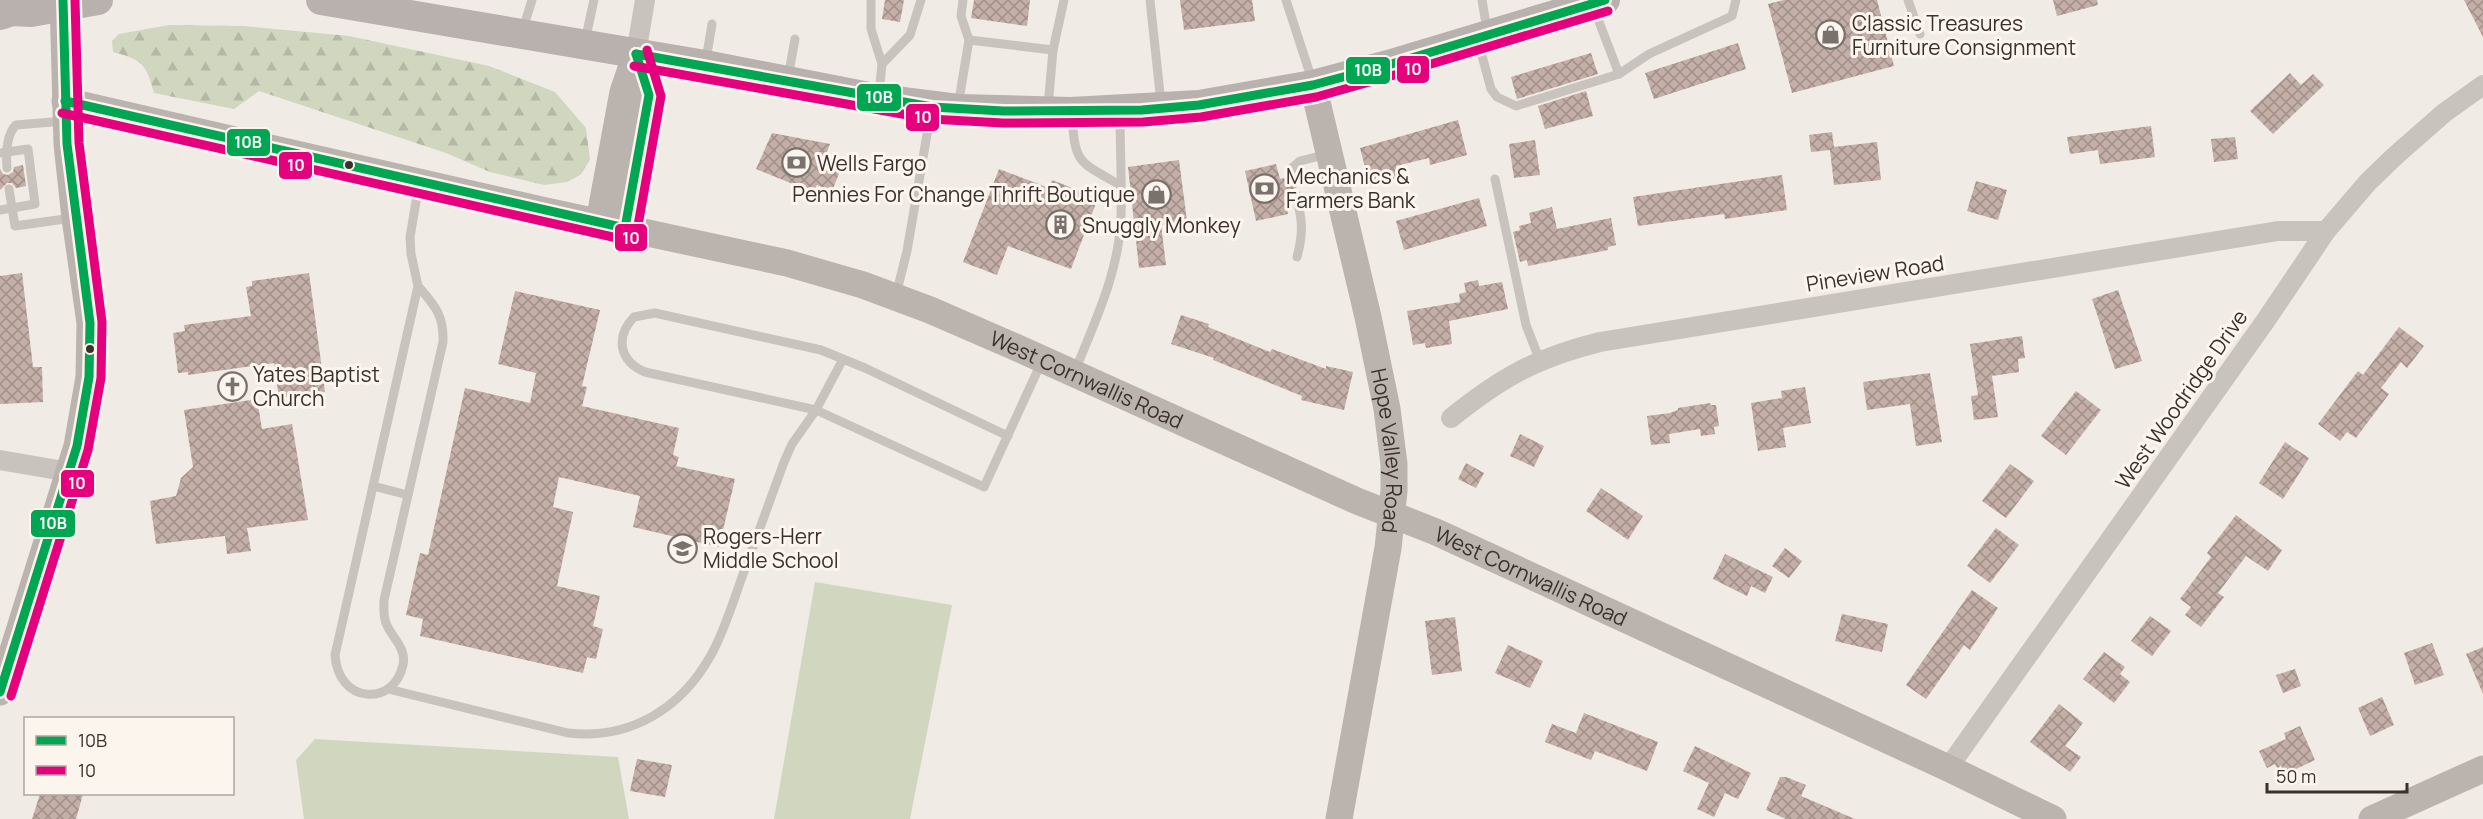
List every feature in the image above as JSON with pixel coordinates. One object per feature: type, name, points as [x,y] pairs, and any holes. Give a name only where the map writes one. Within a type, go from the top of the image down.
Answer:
[{"type":"main road","points":[[0,15],[12,11],[31,12],[98,0]]},
{"type":"main road","points":[[335,1],[521,35],[705,65],[879,99],[945,108],[1060,112],[1161,108],[1263,95],[1313,85],[1599,2]]},
{"type":"main road","points":[[0,32],[18,26],[31,12]]},
{"type":"street","points":[[0,692],[70,472],[83,418],[89,377],[87,293],[75,218],[66,111],[63,0]]},
{"type":"street","points":[[612,225],[648,95],[636,54],[645,0]]},
{"type":"street","name":"Hope Valley Road","points":[[1313,85],[1387,409],[1394,464],[1392,515],[1339,819]]},
{"type":"street","name":"West Woodridge Drive","points":[[1948,768],[2266,320],[2326,231],[2368,182],[2395,156],[2444,113],[2483,85]]},
{"type":"street","name":"West Cornwallis Road","points":[[66,111],[419,182],[787,263],[863,285],[1043,359],[1392,515],[1436,532],[1948,768],[2052,819]]},
{"type":"street","name":"Pineview Road","points":[[1451,418],[1502,379],[1568,350],[1600,342],[2278,231],[2326,231]]},
{"type":"street","points":[[0,460],[70,472]]},
{"type":"street","points":[[2372,819],[2483,769]]},
{"type":"lane","points":[[521,35],[532,0]]},
{"type":"lane","points":[[584,45],[594,0]]},
{"type":"lane","points":[[871,0],[871,29],[882,64],[879,99]]},
{"type":"lane","points":[[882,64],[910,35],[921,0]]},
{"type":"lane","points":[[896,297],[945,108],[969,40],[961,16],[963,0]]},
{"type":"lane","points":[[1064,0],[1053,50],[1060,112],[1080,160],[1120,185]]},
{"type":"lane","points":[[1150,0],[1161,108]]},
{"type":"lane","points":[[1286,0],[1313,85]]},
{"type":"lane","points":[[1482,0],[1483,37],[1491,89],[1497,97],[1516,106],[1618,74],[1650,54],[1732,16],[1737,5],[1736,0]]},
{"type":"lane","points":[[1908,0],[1920,34]]},
{"type":"lane","points":[[1599,2],[1618,74]]},
{"type":"lane","points":[[705,65],[712,24]]},
{"type":"lane","points":[[787,80],[795,39]]},
{"type":"lane","points":[[969,40],[1053,50]]},
{"type":"lane","points":[[7,168],[3,153],[12,128],[66,111]]},
{"type":"lane","points":[[1074,373],[1105,295],[1116,253],[1121,217],[1120,111]]},
{"type":"lane","points":[[0,210],[35,204],[28,149],[3,153]]},
{"type":"lane","points":[[1292,177],[1292,168],[1300,161],[1330,154]]},
{"type":"lane","points":[[1495,178],[1526,325],[1540,361]]},
{"type":"lane","points":[[418,286],[437,308],[443,326],[443,342],[384,600],[386,624],[401,646],[404,662],[400,677],[388,689],[373,695],[357,692],[343,683],[336,668],[335,655],[418,286],[410,237],[419,182]]},
{"type":"lane","points":[[9,189],[15,226],[75,218]]},
{"type":"lane","points":[[1296,194],[1302,222],[1302,238],[1297,257]]},
{"type":"lane","points":[[1008,436],[843,358],[821,350],[655,313],[634,317],[622,335],[621,349],[635,368],[816,410],[984,487],[1008,436],[1043,359]]},
{"type":"lane","points":[[388,689],[568,733],[590,736],[626,729],[651,718],[670,704],[695,678],[711,655],[784,462],[792,444],[816,410],[843,358]]},
{"type":"lane","points":[[373,486],[408,495]]},
{"type":"green space","points":[[169,25],[244,26],[349,36],[489,66],[555,92],[586,128],[590,160],[580,175],[567,182],[544,185],[490,172],[446,153],[259,91],[234,109],[154,93],[148,75],[141,64],[113,52],[112,41],[119,34]]},
{"type":"green space","points":[[815,582],[952,605],[910,819],[774,819]]},
{"type":"green space","points":[[315,739],[618,757],[629,819],[304,819],[296,760]]},
{"type":"building","points":[[885,0],[904,0],[900,22],[882,19]]},
{"type":"building","points":[[974,0],[1030,0],[1027,26],[971,18]]},
{"type":"building","points":[[1180,0],[1252,0],[1255,21],[1184,30]]},
{"type":"building","name":"Classic Treasures Furniture Consignment","points":[[1784,0],[1877,0],[1894,66],[1792,93],[1768,4]]},
{"type":"building","points":[[2053,0],[2097,0],[2098,5],[2057,16]]},
{"type":"building","points":[[2464,0],[2483,0],[2483,37]]},
{"type":"building","points":[[1738,43],[1746,69],[1654,99],[1645,73]]},
{"type":"building","points":[[1591,53],[1598,74],[1517,99],[1511,77]]},
{"type":"building","points":[[2290,73],[2301,85],[2313,74],[2324,85],[2273,134],[2250,111]]},
{"type":"building","points":[[1586,91],[1593,116],[1545,129],[1538,106]]},
{"type":"building","points":[[1458,120],[1467,155],[1430,165],[1429,158],[1396,166],[1399,178],[1370,186],[1360,148]]},
{"type":"building","points":[[2151,126],[2155,157],[2100,164],[2098,150],[2070,154],[2067,137]]},
{"type":"building","points":[[1832,132],[1834,147],[1877,142],[1881,180],[1834,185],[1830,150],[1811,152],[1809,135]]},
{"type":"building","name":"Wells Fargo","points":[[772,133],[830,144],[824,159],[842,166],[832,191],[817,185],[813,192],[756,169]]},
{"type":"building","points":[[2235,137],[2238,159],[2214,162],[2211,139]]},
{"type":"building","points":[[1535,140],[1540,175],[1514,178],[1509,144]]},
{"type":"building","name":"Pennies For Change Thrift Boutique","points":[[1179,160],[1187,221],[1161,225],[1166,265],[1139,268],[1128,167]]},
{"type":"building","name":"Mechanics & Farmers Bank","points":[[1276,164],[1280,179],[1285,178],[1289,183],[1296,183],[1297,187],[1291,190],[1289,196],[1284,197],[1288,214],[1256,221],[1245,171]]},
{"type":"building","points":[[23,165],[26,186],[16,188],[12,183],[7,183],[0,190],[0,169],[3,174],[8,175],[13,172],[14,167]]},
{"type":"building","points":[[999,169],[1049,188],[1052,180],[1098,198],[1071,269],[1008,246],[997,275],[963,262]]},
{"type":"building","points":[[1782,175],[1787,210],[1725,219],[1724,214],[1638,226],[1633,197]]},
{"type":"building","points":[[1976,181],[2007,190],[1998,220],[1967,211]]},
{"type":"building","points":[[1479,198],[1487,226],[1404,250],[1396,221]]},
{"type":"building","points":[[1552,207],[1557,229],[1611,218],[1616,245],[1608,247],[1608,250],[1528,266],[1527,260],[1520,262],[1513,232],[1520,230],[1519,226],[1531,223],[1529,213]]},
{"type":"building","points":[[22,273],[33,367],[42,367],[43,402],[0,404],[0,276]]},
{"type":"building","points":[[309,273],[325,392],[279,398],[274,363],[188,375],[188,372],[178,373],[173,333],[185,331],[184,325],[251,316],[246,287],[252,286],[252,281]]},
{"type":"building","points":[[1478,280],[1479,286],[1502,282],[1508,309],[1449,321],[1452,344],[1426,348],[1425,343],[1413,345],[1407,311],[1460,302],[1459,294],[1466,292],[1464,283]]},
{"type":"building","points":[[2118,290],[2142,361],[2115,369],[2092,299]]},
{"type":"building","name":"Rogers-Herr Middle School","points":[[515,291],[600,310],[582,386],[587,387],[582,406],[679,428],[673,455],[679,457],[676,466],[735,479],[719,547],[633,527],[640,496],[559,477],[553,507],[573,512],[557,586],[600,596],[593,626],[603,629],[596,659],[587,657],[583,673],[420,636],[423,619],[406,615],[420,553],[428,555],[465,388],[530,403],[536,373],[498,364]]},
{"type":"building","points":[[1181,315],[1209,324],[1208,327],[1270,352],[1272,349],[1326,369],[1326,366],[1353,372],[1344,410],[1301,400],[1302,396],[1213,360],[1214,358],[1171,344]]},
{"type":"building","points":[[2399,327],[2424,346],[2407,368],[2401,362],[2381,388],[2389,394],[2356,438],[2347,432],[2340,441],[2318,424],[2358,371],[2363,375]]},
{"type":"building","points":[[2022,336],[2025,358],[2018,359],[2019,372],[1992,376],[1998,417],[1974,420],[1971,396],[1978,395],[1970,344]]},
{"type":"building","points":[[1930,373],[1942,442],[1916,446],[1910,404],[1867,410],[1863,382]]},
{"type":"building","points":[[1805,387],[1811,423],[1783,428],[1786,447],[1758,451],[1751,403],[1782,398],[1781,391]]},
{"type":"building","points":[[2076,391],[2101,410],[2066,455],[2041,436]]},
{"type":"building","points":[[257,399],[262,429],[292,424],[308,520],[247,528],[251,551],[227,554],[225,536],[156,544],[150,501],[176,496],[181,478],[193,467],[184,410]]},
{"type":"building","points":[[1710,403],[1716,405],[1719,426],[1714,427],[1715,434],[1701,436],[1700,429],[1669,434],[1670,443],[1651,445],[1647,416]]},
{"type":"building","points":[[1520,434],[1544,446],[1534,467],[1510,456]]},
{"type":"building","points":[[2285,442],[2309,458],[2283,499],[2259,483]]},
{"type":"building","points":[[1466,463],[1484,473],[1476,488],[1458,479]]},
{"type":"building","points":[[2010,464],[2034,481],[2006,518],[1982,501]]},
{"type":"building","points":[[1601,488],[1643,516],[1628,540],[1586,511]]},
{"type":"building","points":[[2236,515],[2282,550],[2268,571],[2246,556],[2218,593],[2224,597],[2201,627],[2185,615],[2191,607],[2180,599],[2211,557],[2207,553]]},
{"type":"building","points":[[1996,528],[2019,545],[1990,583],[1967,566]]},
{"type":"building","points":[[1785,548],[1802,561],[1789,578],[1772,566]]},
{"type":"building","points":[[1725,554],[1773,577],[1765,593],[1751,586],[1747,596],[1713,579]]},
{"type":"building","points":[[1972,590],[1998,608],[1970,650],[1964,645],[1926,699],[1906,685]]},
{"type":"building","points":[[1842,614],[1888,624],[1882,652],[1835,641]]},
{"type":"building","points":[[2150,616],[2171,631],[2152,656],[2131,641]]},
{"type":"building","points":[[1455,617],[1462,671],[1432,675],[1425,621]]},
{"type":"building","points":[[2432,643],[2444,675],[2415,685],[2404,653]]},
{"type":"building","points":[[1508,645],[1543,661],[1530,688],[1495,673]]},
{"type":"building","points":[[2483,647],[2483,694],[2466,654]]},
{"type":"building","points":[[2104,652],[2125,667],[2120,674],[2130,682],[2114,703],[2083,679]]},
{"type":"building","points":[[2295,669],[2301,686],[2283,693],[2276,675]]},
{"type":"building","points":[[2382,697],[2394,725],[2370,736],[2358,708]]},
{"type":"building","points":[[2059,704],[2083,723],[2065,746],[2081,757],[2070,772],[2030,742]]},
{"type":"building","points":[[1584,713],[1658,742],[1647,771],[1595,751],[1591,760],[1545,742],[1552,724],[1576,733]]},
{"type":"building","points":[[2300,726],[2315,760],[2281,776],[2275,764],[2267,768],[2259,751],[2286,739],[2284,733]]},
{"type":"building","points":[[1695,746],[1751,773],[1738,799],[1725,793],[1714,817],[1697,809],[1709,783],[1683,771]]},
{"type":"building","points":[[637,759],[672,765],[665,797],[630,791]]},
{"type":"building","points":[[1780,777],[1806,785],[1801,796],[1855,819],[1786,819],[1766,810]]},
{"type":"building","points":[[40,795],[83,795],[76,819],[32,819]]},
{"type":"transit line","name":"10B","points":[[0,692],[77,446],[89,377],[90,323],[67,144],[63,0]]},
{"type":"transit line","name":"10","points":[[11,696],[88,450],[101,378],[102,322],[79,143],[75,0]]},
{"type":"transit line","name":"10B","points":[[636,54],[932,107],[1003,111],[1142,110],[1199,105],[1313,85],[1605,0]]},
{"type":"transit line","name":"10","points":[[634,66],[930,119],[1003,123],[1143,122],[1201,117],[1316,97],[1608,11]]},
{"type":"transit line","name":"10","points":[[62,113],[626,240],[633,237],[637,231],[661,96],[647,50]]},
{"type":"transit line","name":"10B","points":[[65,101],[625,228],[649,95],[636,54]]},
{"type":"place","name":"Classic Treasures Furniture Consignment","points":[[1831,35]]},
{"type":"place","name":"Wells Fargo","points":[[796,163]]},
{"type":"place","name":"Mechanics & Farmers Bank","points":[[1265,188]]},
{"type":"place","name":"Pennies For Change Thrift Boutique","points":[[1156,194]]},
{"type":"place","name":"Snuggly Monkey","points":[[1061,225]]},
{"type":"place","name":"Yates Baptist Church","points":[[232,386]]},
{"type":"place","name":"Rogers-Herr Middle School","points":[[682,548]]}]
